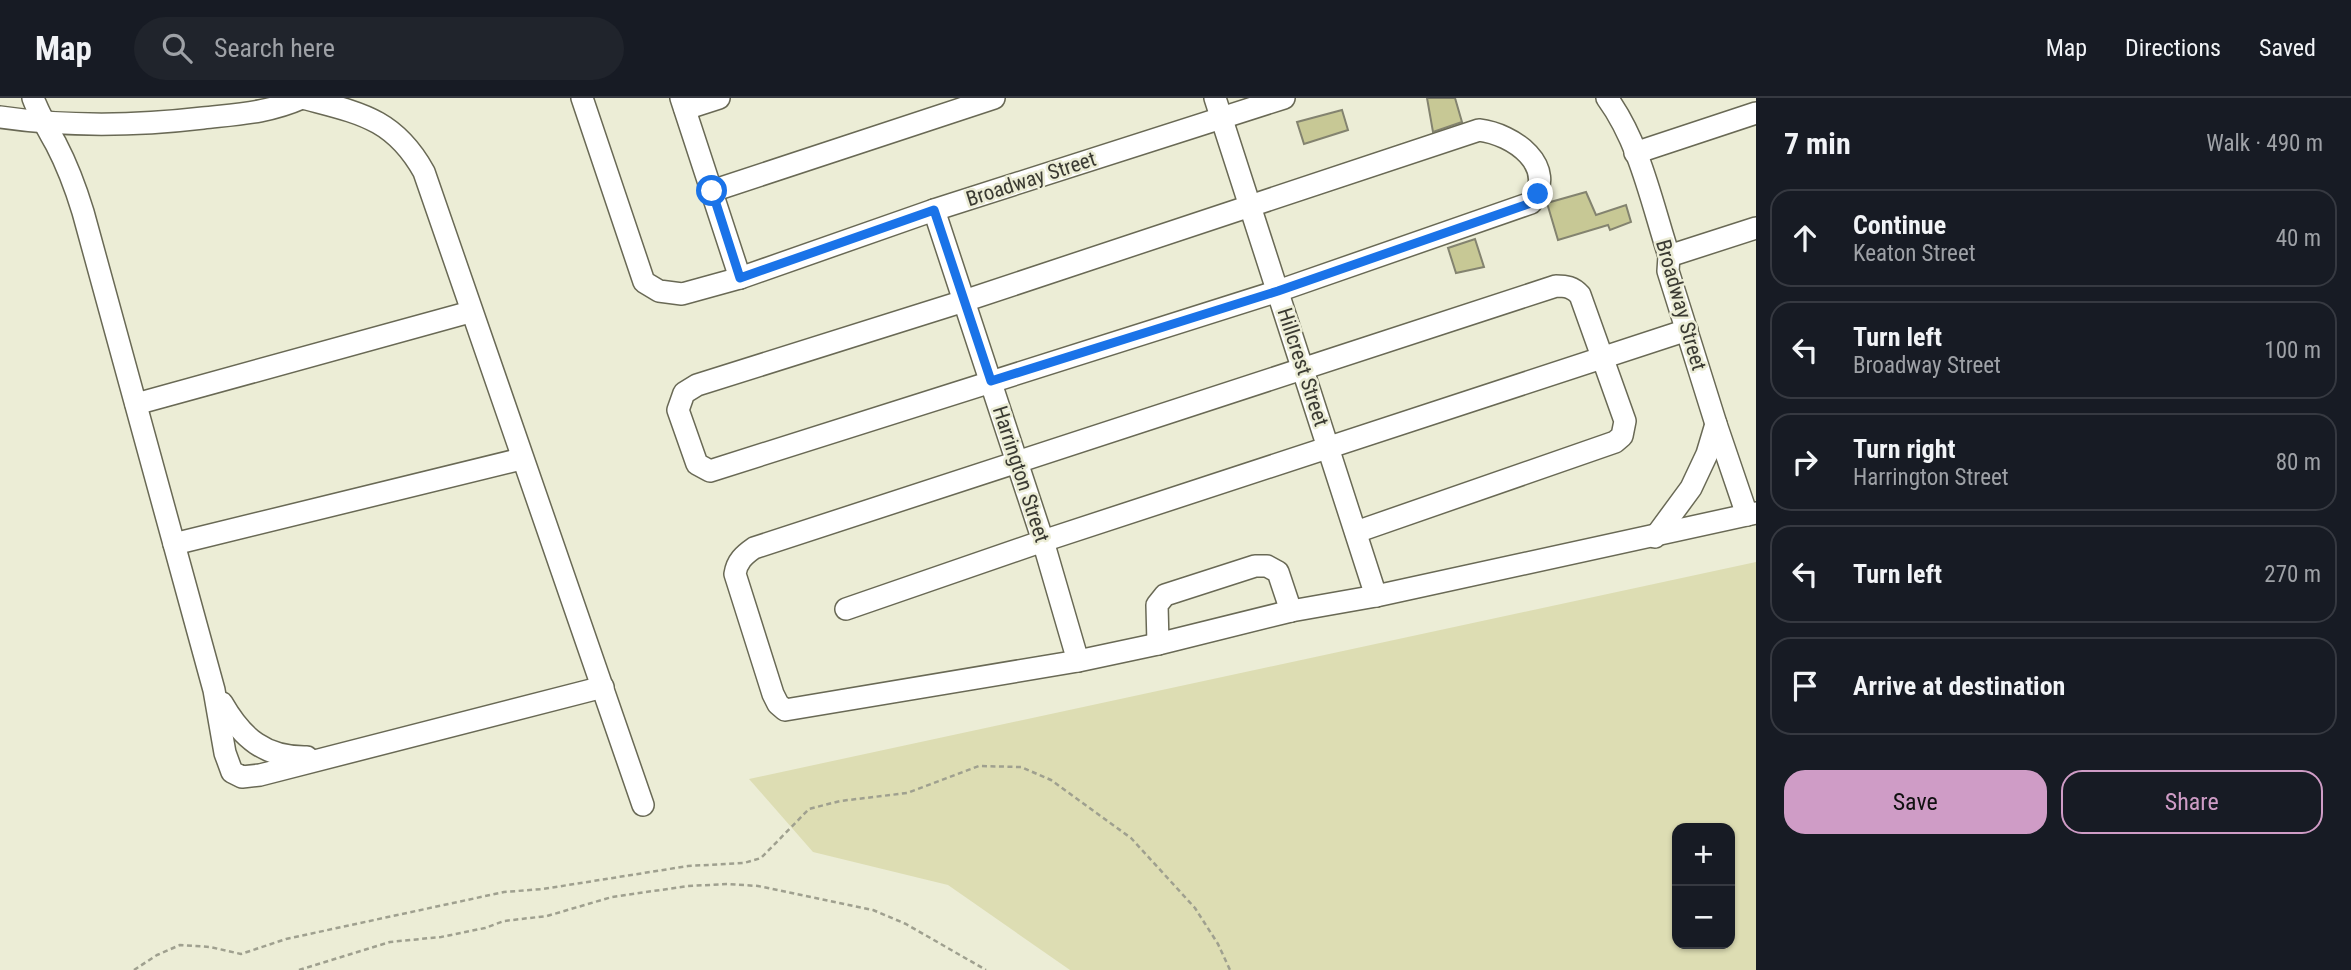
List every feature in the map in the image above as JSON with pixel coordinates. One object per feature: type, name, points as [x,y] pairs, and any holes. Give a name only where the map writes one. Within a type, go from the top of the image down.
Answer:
[{"type":"street","points":[[33,98],[60,153],[83,212],[214,690],[225,753],[232,772],[242,777],[260,775],[603,687]]},
{"type":"street","points":[[0,117],[43,123],[143,125],[266,111],[302,98],[362,114],[389,129],[411,150],[424,172],[470,312],[643,805]]},
{"type":"street","name":"Broadway Street","points":[[582,98],[644,282],[659,291],[682,294],[740,278],[1218,108],[1284,98]]},
{"type":"street","points":[[719,98],[683,104],[740,278]]},
{"type":"street","points":[[712,191],[994,98]]},
{"type":"street","name":"Broadway Street","points":[[1607,98],[1620,116],[1635,153],[1669,256],[1668,271],[1716,424],[1752,514]]},
{"type":"street","name":"Hillcrest Street","points":[[1218,108],[1376,596]]},
{"type":"street","points":[[1635,153],[1743,110]]},
{"type":"street","points":[[1479,130],[1493,132],[1518,144],[1536,163],[1540,178],[1538,194],[1531,203],[1278,291],[709,471],[697,464],[678,410],[684,393],[697,385],[1251,207],[1479,130]]},
{"type":"street","name":"Harrington Street","points":[[934,210],[1043,541],[1078,661]]},
{"type":"street","points":[[1669,256],[1756,228]]},
{"type":"street","points":[[1356,532],[1615,442],[1622,436],[1625,421],[1580,295],[1571,288],[1556,286],[754,548],[741,558],[735,574],[772,694],[785,710],[1078,661],[1291,611],[1376,596],[1752,514]]},
{"type":"street","points":[[136,404],[470,312]]},
{"type":"street","points":[[846,609],[1043,541],[1687,330]]},
{"type":"street","points":[[1655,537],[1692,488],[1707,454],[1716,424]]},
{"type":"street","points":[[174,544],[521,459]]},
{"type":"street","points":[[1158,644],[1157,605],[1165,594],[1255,566],[1267,566],[1278,572],[1291,611]]},
{"type":"street","points":[[214,690],[235,727],[266,751],[296,757],[330,757]]},
{"type":"path","points":[[134,970],[180,945],[210,947],[241,954],[286,939],[504,892],[543,890],[688,866],[744,863],[761,858],[809,809],[840,801],[907,793],[979,766],[995,766],[1021,767],[1051,780],[1131,838],[1195,908],[1218,944],[1230,970]]},
{"type":"path","points":[[299,970],[390,942],[441,937],[485,928],[504,920],[547,916],[612,897],[688,886],[728,884],[758,886],[873,910],[906,924],[986,970]]},
{"type":"green space","points":[[1756,562],[1756,970],[1070,970],[948,885],[813,852],[749,779]]},
{"type":"building","points":[[1427,98],[1455,98],[1462,122],[1433,132]]},
{"type":"building","points":[[1342,110],[1348,130],[1304,144],[1297,122]]},
{"type":"building","points":[[1586,192],[1596,215],[1626,205],[1631,222],[1610,230],[1608,225],[1558,240],[1547,203]]},
{"type":"building","points":[[1475,239],[1484,267],[1456,273],[1448,248]]},
{"type":"route","points":[[712,191],[740,278],[934,210],[991,381],[1278,291],[1531,203],[1538,194]]}]
